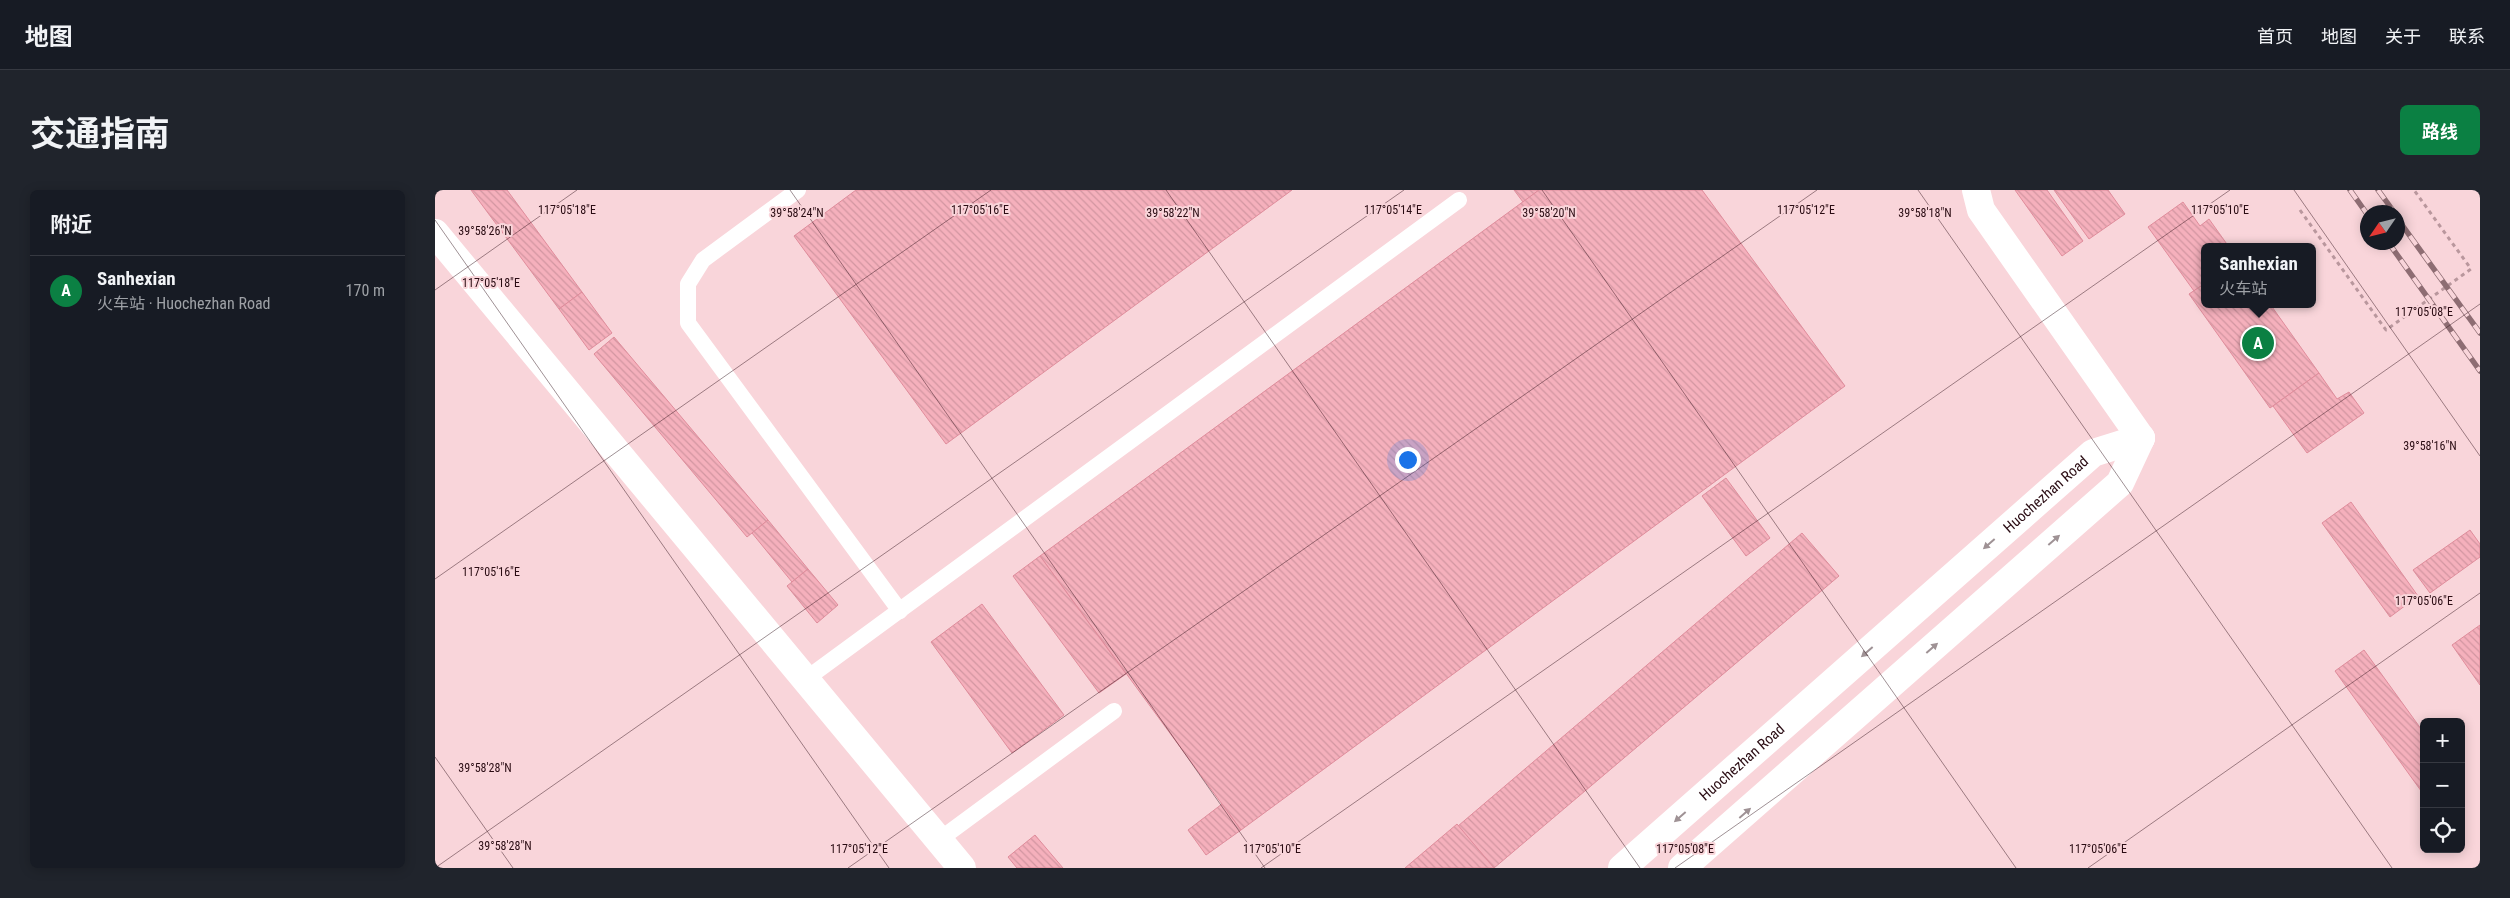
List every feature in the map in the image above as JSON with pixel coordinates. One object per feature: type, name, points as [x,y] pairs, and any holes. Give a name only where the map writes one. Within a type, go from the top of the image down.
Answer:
[{"type":"street","points":[[1682,868],[2120,483],[2141,438],[1981,210],[1976,190]]},
{"type":"street","points":[[435,233],[963,868]]},
{"type":"street","name":"Huochezhan Road","points":[[1621,868],[2093,453],[2141,438]]},
{"type":"lane","points":[[798,190],[703,260],[688,284],[688,323],[900,611]]},
{"type":"lane","points":[[806,680],[1459,200]]},
{"type":"lane","points":[[939,840],[1114,711]]},
{"type":"path","points":[[2300,210],[2386,330],[2471,269],[2414,190]]},
{"type":"building","points":[[471,190],[507,190],[582,292],[559,309]]},
{"type":"building","points":[[856,190],[1292,190],[946,444],[794,236]]},
{"type":"building","points":[[1514,190],[1539,190],[1523,202]]},
{"type":"building","points":[[1539,190],[1702,190],[1845,386],[1241,830],[1040,556]]},
{"type":"building","points":[[2015,190],[2047,190],[2083,241],[2062,256]]},
{"type":"building","points":[[2054,190],[2108,190],[2125,214],[2089,239]]},
{"type":"building","points":[[2183,202],[2200,226],[2209,219],[2226,243],[2201,243],[2201,286],[2194,291],[2148,227]]},
{"type":"building","points":[[2201,286],[2201,308],[2273,308],[2319,373],[2270,408],[2189,294]]},
{"type":"building","points":[[582,292],[612,333],[589,350],[559,309]]},
{"type":"building","points":[[614,337],[768,520],[747,537],[594,354]]},
{"type":"building","points":[[2319,373],[2337,399],[2349,392],[2364,413],[2307,453],[2273,406]]},
{"type":"building","points":[[1726,478],[1770,538],[1746,556],[1702,496]]},
{"type":"building","points":[[2351,502],[2418,596],[2390,617],[2322,523]]},
{"type":"building","points":[[768,520],[808,569],[792,582],[752,533]]},
{"type":"building","points":[[2470,530],[2480,544],[2480,557],[2430,593],[2413,570]]},
{"type":"building","points":[[1802,533],[1839,576],[1494,868],[1458,826]]},
{"type":"building","points":[[1040,556],[1126,674],[1099,693],[1013,576]]},
{"type":"building","points":[[808,569],[838,605],[817,623],[787,586]]},
{"type":"building","points":[[982,604],[1064,715],[1012,753],[931,642]]},
{"type":"building","points":[[2480,625],[2480,685],[2452,645]]},
{"type":"building","points":[[2364,650],[2420,727],[2420,789],[2335,671]]},
{"type":"building","points":[[1222,804],[1241,830],[1206,855],[1188,830]]},
{"type":"building","points":[[1457,824],[1494,868],[1405,868]]},
{"type":"building","points":[[1035,835],[1063,868],[1017,868],[1008,857]]},
{"type":"railway","points":[[2350,190],[2361,205]]},
{"type":"railway","points":[[2378,190],[2389,205]]},
{"type":"railway","points":[[2405,229],[2480,333]]},
{"type":"railway","points":[[2394,250],[2480,371]]},
{"type":"place","name":"Sanhexian","points":[[2258,343]]}]
